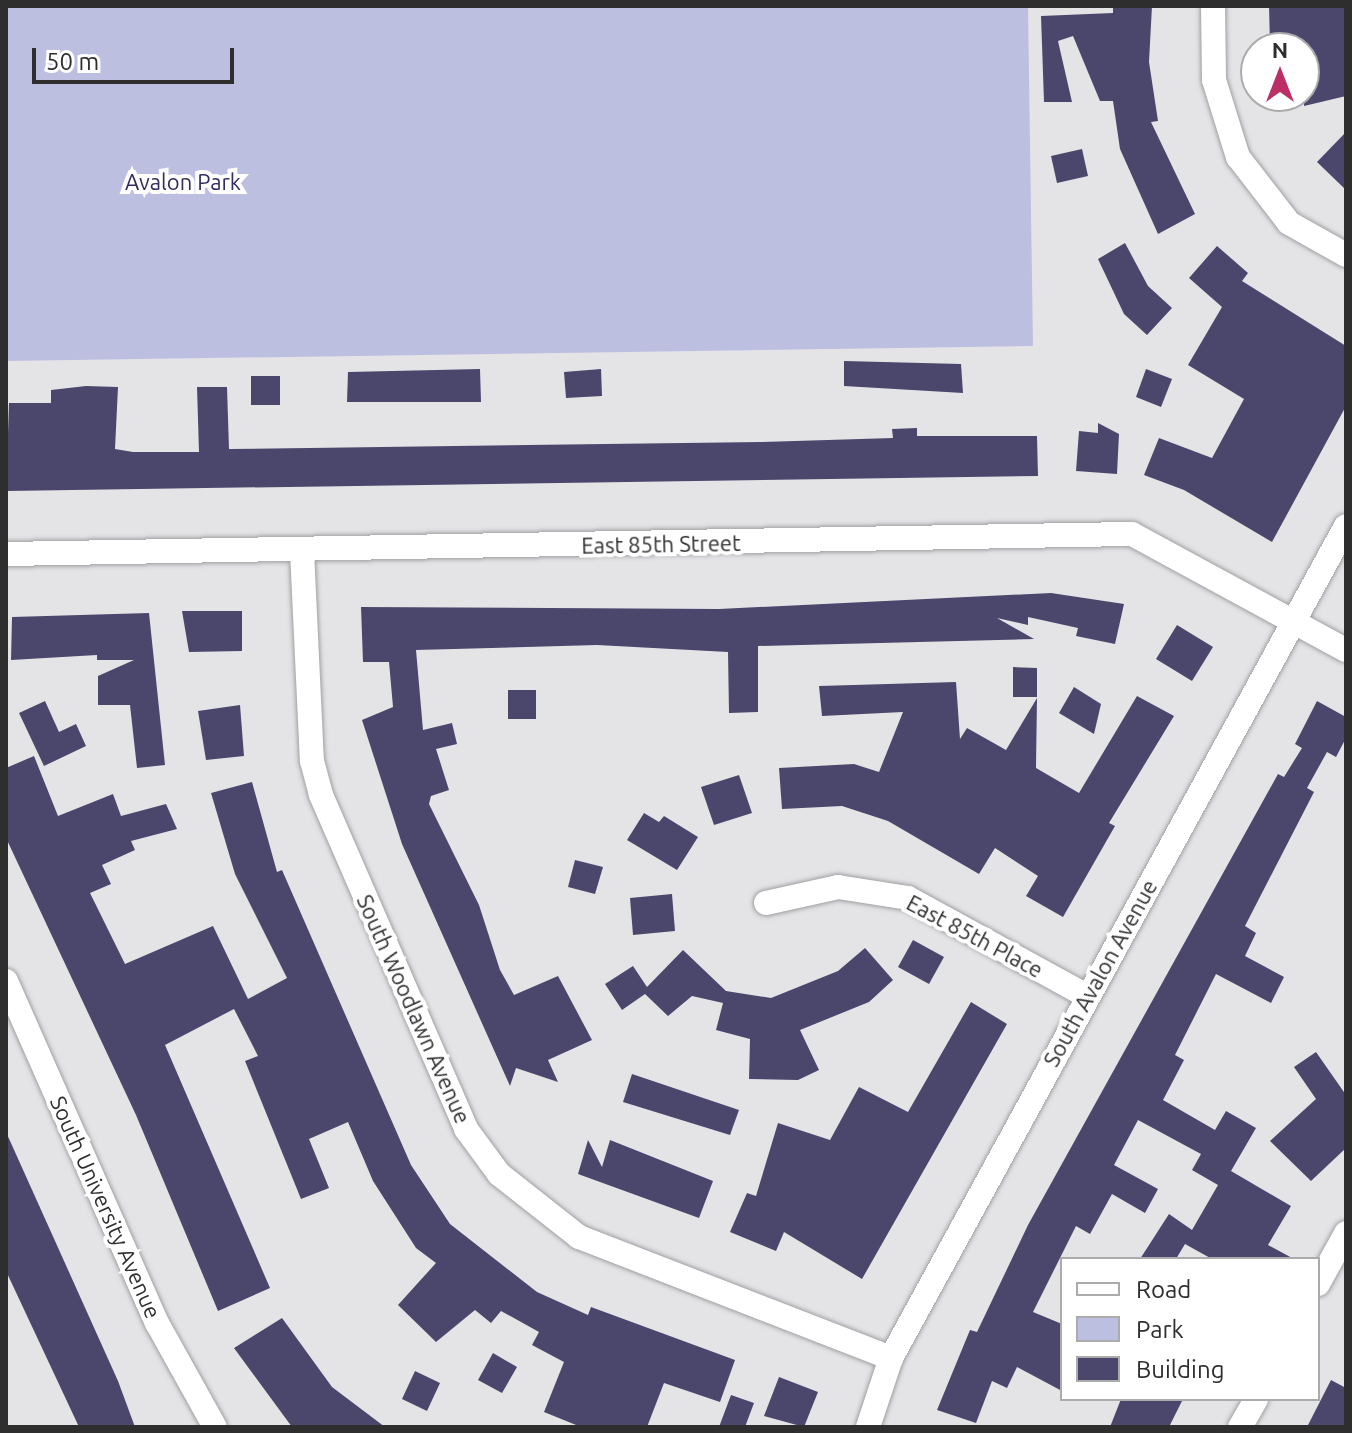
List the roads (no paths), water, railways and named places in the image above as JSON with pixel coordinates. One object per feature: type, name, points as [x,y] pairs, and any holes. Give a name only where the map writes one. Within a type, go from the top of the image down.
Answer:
[{"type":"street","points":[[1213,6],[1214,80],[1238,157],[1289,223],[1346,255]]},
{"type":"street","name":"South Avalon Avenue","points":[[868,1427],[891,1358],[1346,526]]},
{"type":"street","name":"East 85th Street","points":[[6,554],[1132,534],[1346,650]]},
{"type":"street","name":"South Woodlawn Avenue","points":[[302,551],[312,761],[321,795],[466,1129],[499,1174],[579,1237],[891,1358]]},
{"type":"street","name":"East 85th Place","points":[[766,903],[838,887],[908,898],[1087,996]]},
{"type":"street","name":"South University Avenue","points":[[6,981],[157,1323],[215,1427]]},
{"type":"street","points":[[1320,1280],[1346,1233]]},
{"type":"street","points":[[1240,1427],[1255,1401]]},
{"type":"park label","name":"Avalon Park","points":[[183,182]]}]
